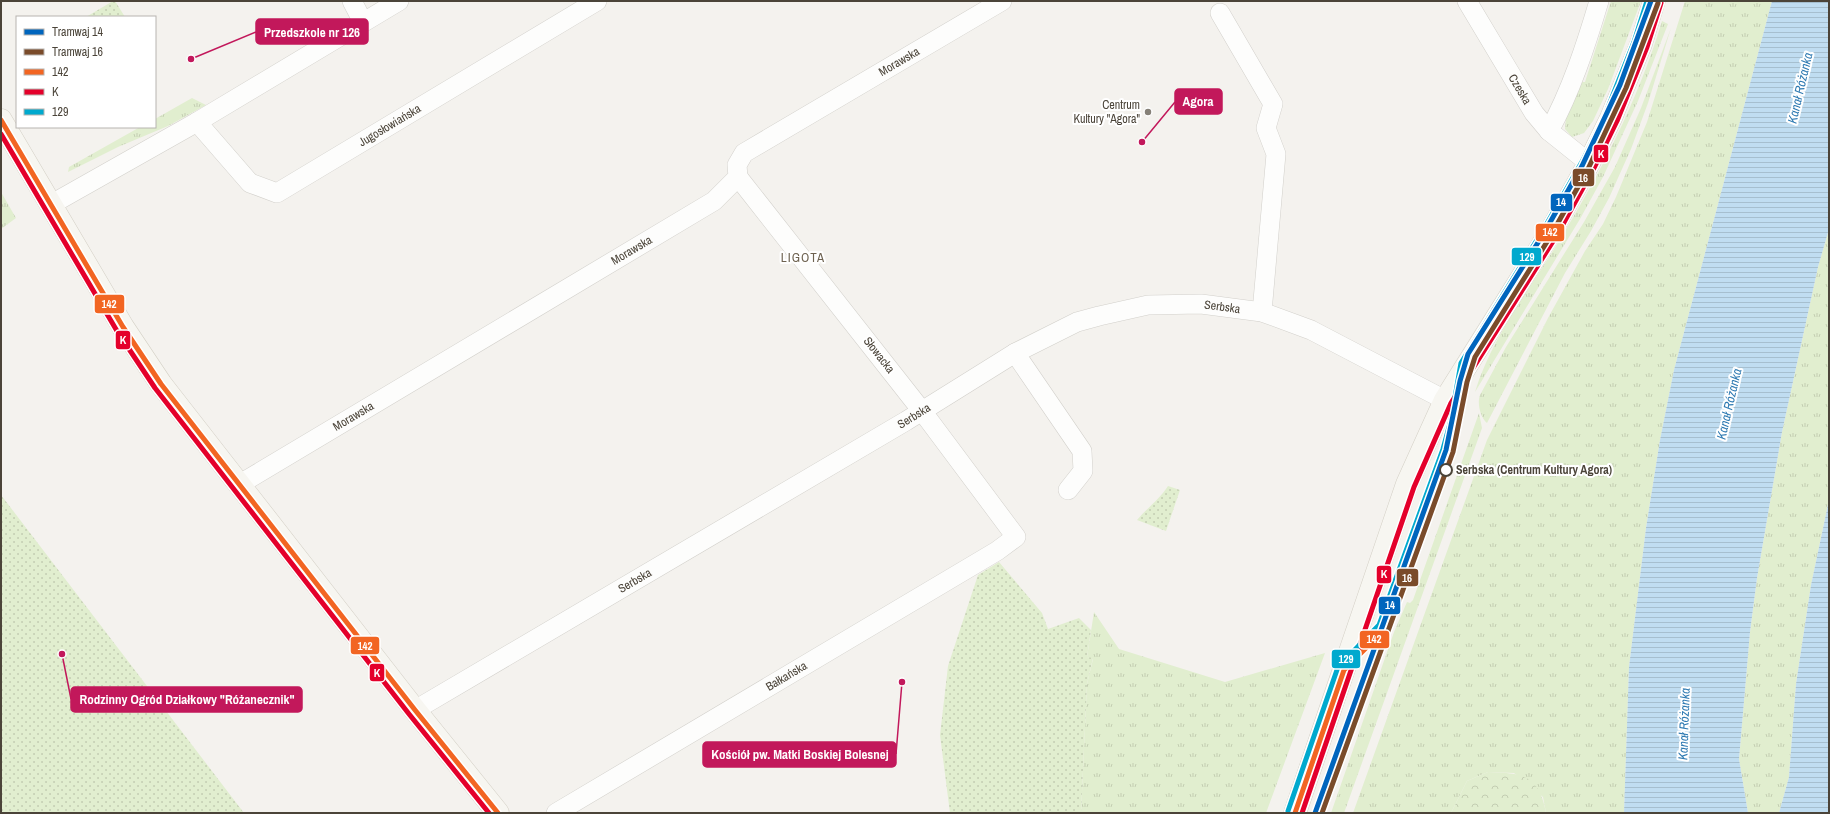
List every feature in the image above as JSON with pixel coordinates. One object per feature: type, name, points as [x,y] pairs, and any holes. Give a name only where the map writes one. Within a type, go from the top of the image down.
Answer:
[{"type":"street","points":[[352,1],[363,22]]},
{"type":"street","points":[[50,205],[197,122],[399,1]]},
{"type":"street","name":"Jugosłowiańska","points":[[197,122],[250,183],[277,193],[596,1]]},
{"type":"street","name":"Morawska","points":[[240,484],[714,201],[738,176],[737,165],[744,153],[1002,1]]},
{"type":"street","name":"Czeska","points":[[1467,1],[1533,112],[1549,131],[1589,163]]},
{"type":"street","points":[[1549,131],[1559,113],[1599,1]]},
{"type":"street","points":[[1295,813],[1407,484],[1446,400],[1551,231],[1589,163],[1611,118],[1640,44],[1654,1]]},
{"type":"street","points":[[1220,13],[1273,104],[1266,128],[1276,154],[1262,312]]},
{"type":"street","points":[[1,120],[123,327],[161,384],[415,710],[498,813]]},
{"type":"street","name":"Słowacka","points":[[738,176],[922,411],[1016,537]]},
{"type":"street","name":"Serbska","points":[[415,710],[922,411],[1015,353],[1077,322],[1103,314],[1148,305],[1201,304],[1262,312],[1311,330],[1446,400]]},
{"type":"street","points":[[1015,353],[1082,451],[1083,471],[1068,490]]},
{"type":"street","name":"Bałkańska","points":[[556,813],[983,559],[1016,537]]},
{"type":"green space","points":[[115,1],[124,16],[88,16]]},
{"type":"green space","points":[[1611,1],[1641,1],[1608,89],[1593,121],[1584,133],[1572,137],[1565,129],[1566,118],[1581,82],[1585,82]]},
{"type":"green space","points":[[1685,1],[1772,1],[1674,370],[1660,440],[1646,528],[1629,667],[1624,813],[1546,813],[1543,797],[1514,773],[1488,772],[1467,781],[1451,813],[1353,813],[1487,440],[1548,318],[1585,251],[1603,224],[1616,197],[1647,122]]},
{"type":"green space","points":[[1662,21],[1668,24],[1638,101],[1603,177],[1580,219],[1475,392],[1490,353],[1500,335],[1572,220],[1602,165],[1629,109]]},
{"type":"green space","points":[[1671,28],[1648,103],[1631,149],[1609,198],[1565,273],[1487,423],[1480,410],[1480,395],[1506,347],[1584,222],[1615,167],[1641,108]]},
{"type":"green space","points":[[192,98],[206,105],[168,126],[118,147],[68,172],[69,167],[138,128],[156,128],[156,118]]},
{"type":"green space","points":[[1,192],[16,218],[1,229]]},
{"type":"green space","points":[[1829,229],[1829,500],[1811,585],[1796,684],[1789,777],[1779,813],[1748,813],[1739,759],[1750,632],[1757,578],[1782,432],[1818,267]]},
{"type":"green space","points":[[1479,413],[1482,428],[1344,813],[1331,813],[1394,632],[1407,602],[1410,603],[1413,600]]},
{"type":"green space","points":[[1168,486],[1180,490],[1166,531],[1137,520],[1161,495]]},
{"type":"green space","points":[[1,495],[244,813],[1,813]]},
{"type":"green space","points":[[999,562],[1042,613],[1048,629],[1079,618],[1091,630],[1087,657],[1093,658],[1087,684],[1081,813],[950,813],[940,735],[948,666],[978,575]]},
{"type":"green space","points":[[1094,612],[1119,649],[1225,682],[1325,653],[1266,813],[1081,813],[1087,684],[1093,659],[1087,657]]},
{"type":"green space","points":[[1488,772],[1510,773],[1527,779],[1534,784],[1539,791],[1546,813],[1451,813],[1467,781]]},
{"type":"water","name":"Kanał Różanka","points":[[1772,1],[1829,1],[1829,229],[1818,267],[1782,432],[1757,578],[1750,632],[1739,759],[1748,813],[1624,813],[1629,667],[1646,528],[1660,440],[1674,370]]},
{"type":"water","points":[[1829,500],[1829,813],[1779,813],[1789,777],[1796,684],[1811,585]]},
{"type":"tram line","name":"14","points":[[1315,813],[1446,450],[1460,381],[1468,354],[1544,233],[1582,166],[1620,85],[1651,1]]},
{"type":"tram line","name":"16","points":[[1322,813],[1453,452],[1467,382],[1475,357],[1550,237],[1588,169],[1626,88],[1658,3]]},
{"type":"transit line","name":"129","points":[[1288,811],[1338,667],[1379,625],[1443,449],[1451,420],[1461,363],[1545,227],[1583,160],[1605,115],[1634,42],[1647,1]]},
{"type":"transit line","name":"142","points":[[1295,813],[1344,670],[1385,629],[1450,451],[1458,421],[1467,366],[1551,231],[1589,163],[1611,118],[1641,44],[1654,1]]},
{"type":"transit line","name":"K","points":[[1302,813],[1414,487],[1451,403],[1557,235],[1595,166],[1617,121],[1647,47],[1661,3]]},
{"type":"transit line","name":"142","points":[[1,120],[123,327],[161,384],[415,710],[498,813]]},
{"type":"transit line","name":"K","points":[[1,134],[117,331],[155,388],[409,714],[489,813]]},
{"type":"place","name":"Przedszkole nr 126","points":[[191,59]]},
{"type":"place","name":"Centrum Kultury \"Agora\"","points":[[1148,112]]},
{"type":"place","name":"Agora","points":[[1142,142]]},
{"type":"place","name":"Serbska (Centrum Kultury Agora)","points":[[1446,470]]},
{"type":"place","name":"Rodzinny Ogród Działkowy \"Różanecznik\"","points":[[62,654]]},
{"type":"place","name":"Kościół pw. Matki Boskiej Bolesnej","points":[[902,682]]},
{"type":"district","name":"LIGOTA","points":[[803,257]]}]
